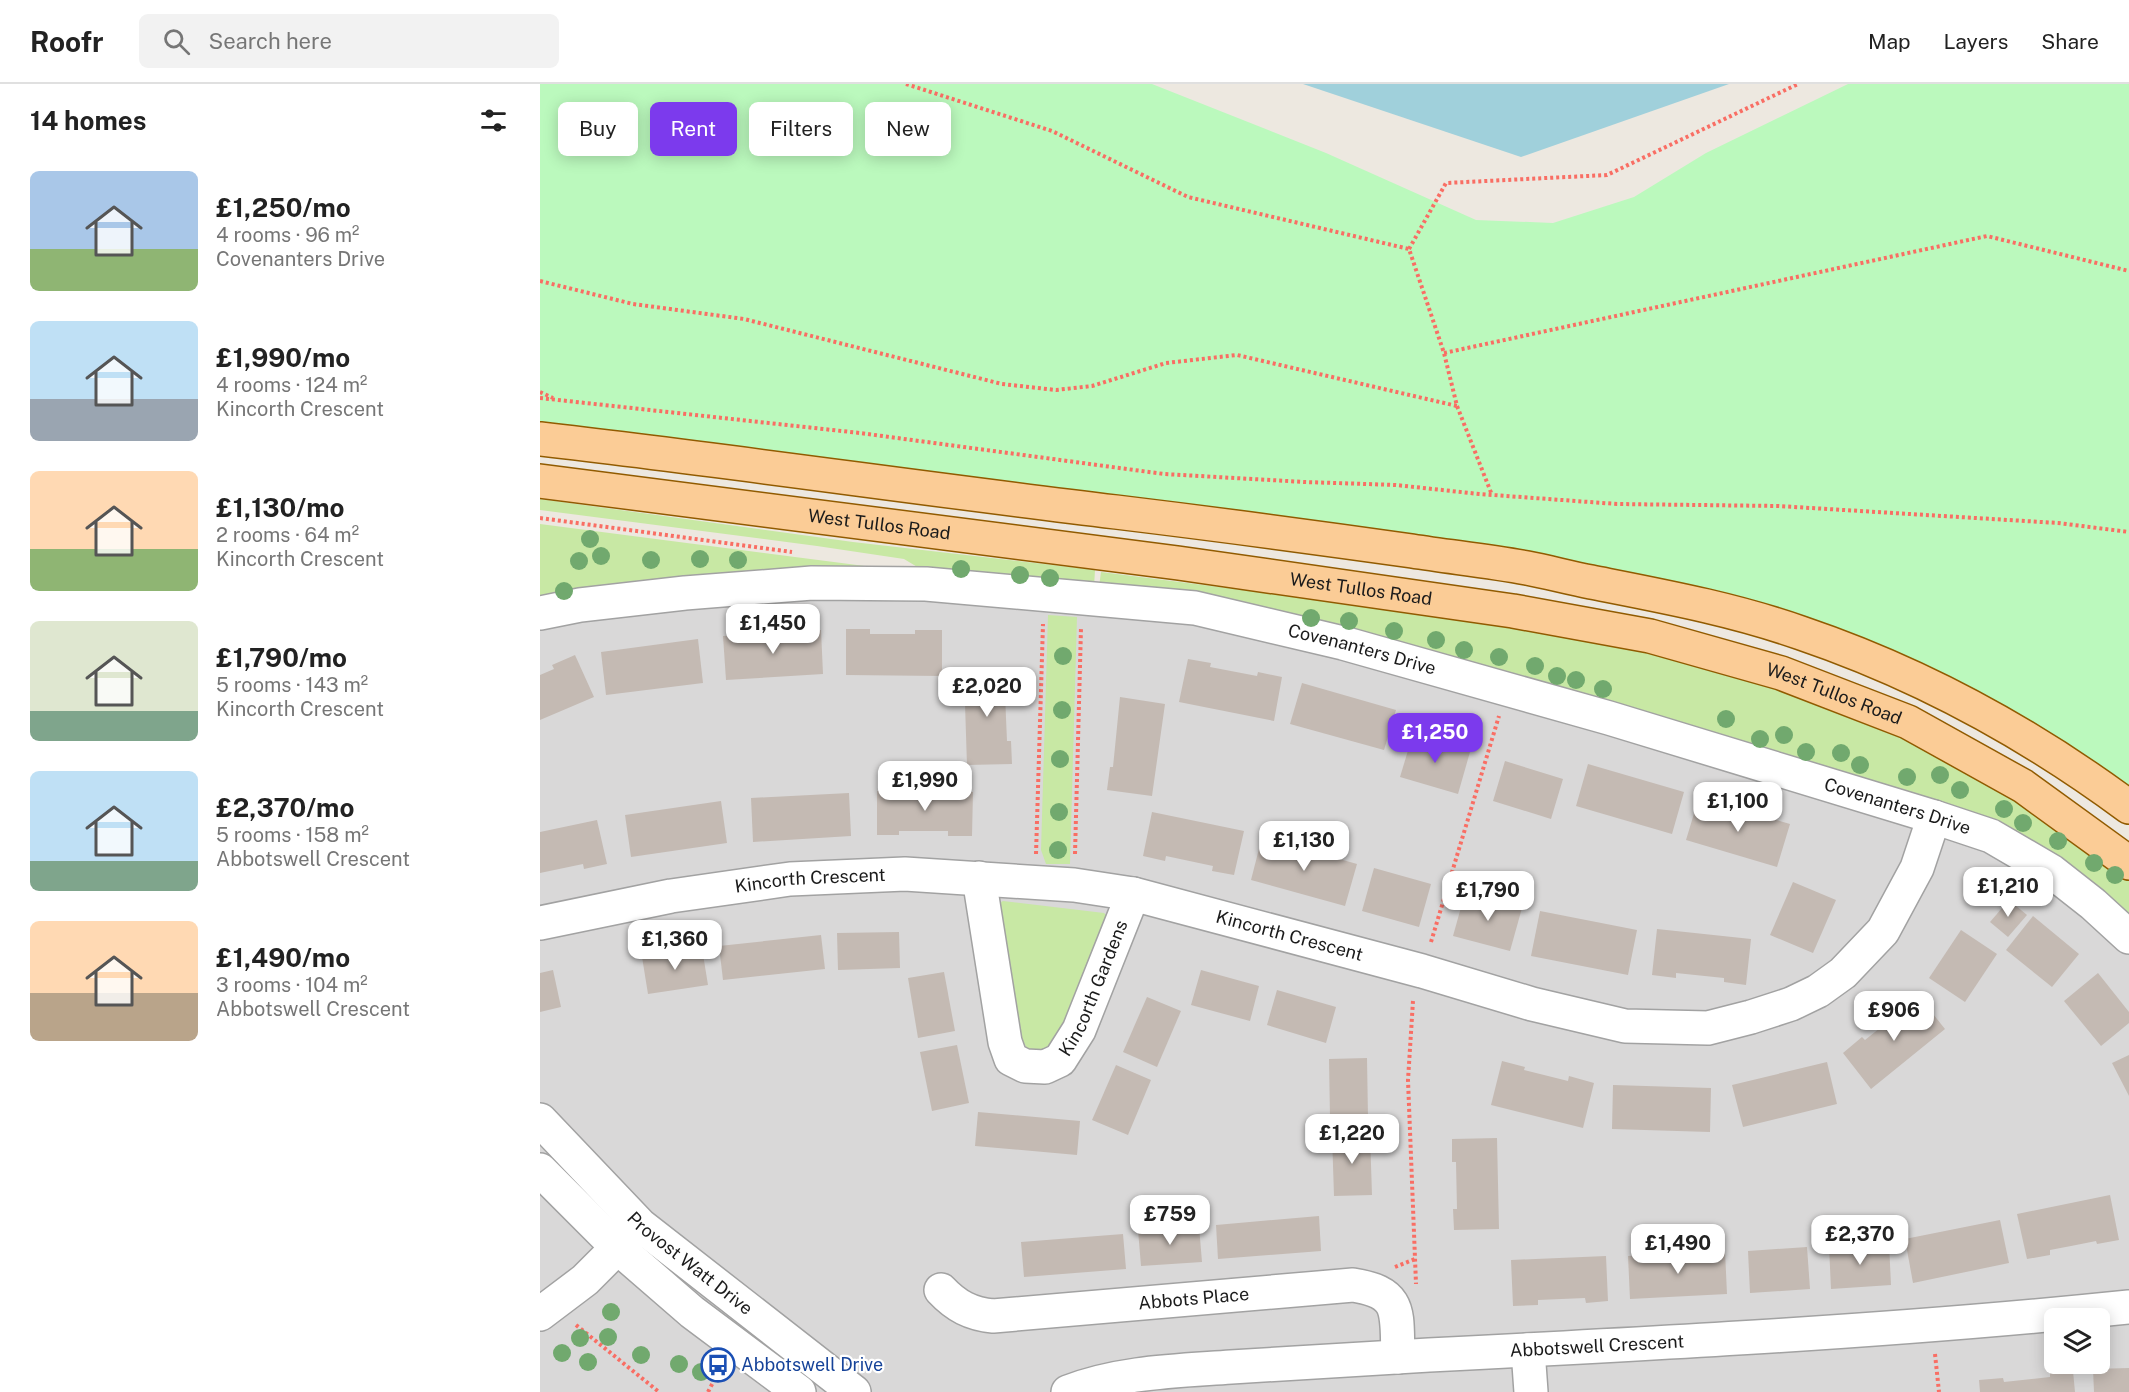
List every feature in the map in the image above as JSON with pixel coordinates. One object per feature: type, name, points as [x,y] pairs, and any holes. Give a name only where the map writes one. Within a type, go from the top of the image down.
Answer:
[{"type":"main road","points":[[540,439],[681,455],[915,488],[1373,545],[1524,567],[1728,611],[1799,632],[1934,687],[2047,751],[2129,807]]},
{"type":"main road","name":"West Tullos Road","points":[[540,481],[1178,563],[1513,611],[1650,636],[1781,673],[1908,722],[2023,786],[2129,863]]},
{"type":"street","name":"Covenanters Drive","points":[[540,613],[580,605],[685,593],[812,583],[926,584],[1195,608],[1343,643],[1507,689],[1935,817],[1991,836],[2051,871],[2093,904],[2129,937]]},
{"type":"street","name":"Kincorth Crescent","points":[[540,923],[671,896],[790,879],[905,874],[1074,885],[1133,894],[1422,971],[1532,1004],[1625,1026],[1708,1028],[1791,1004],[1818,991],[1843,973],[1883,931],[1917,868],[1935,817]]},
{"type":"street","name":"Kincorth Gardens","points":[[979,878],[1005,1042],[1011,1059],[1024,1066],[1045,1067],[1060,1060],[1079,1030],[1133,894]]},
{"type":"street","name":"Provost Watt Drive","points":[[540,1120],[628,1236],[692,1312],[799,1392]]},
{"type":"street","name":"Provost Watt Drive","points":[[540,1170],[628,1236],[854,1392]]},
{"type":"street","points":[[546,1310],[585,1280],[628,1236]]},
{"type":"street","name":"Abbots Place","points":[[941,1290],[963,1308],[977,1314],[993,1316],[1353,1286],[1373,1288],[1390,1298],[1394,1306],[1398,1357]]},
{"type":"street","name":"Abbotswell Crescent","points":[[1068,1392],[1096,1382],[1137,1374],[1682,1342],[2129,1307]]},
{"type":"street","points":[[1528,1350],[1531,1392]]},
{"type":"path","points":[[906,84],[1052,131],[1188,196],[1409,249]]},
{"type":"path","points":[[1492,495],[1457,406],[1443,353],[1409,249],[1446,183],[1607,175],[1798,84]]},
{"type":"path","points":[[1443,353],[1987,236],[2129,271]]},
{"type":"path","points":[[540,281],[633,304],[744,319],[1002,384],[1056,390],[1092,386],[1166,363],[1237,355],[1457,406]]},
{"type":"path","points":[[540,392],[559,400]]},
{"type":"path","points":[[540,398],[871,435],[1164,474],[1396,485],[1617,504],[1778,506],[2058,523],[2129,532]]},
{"type":"path","points":[[540,518],[799,553]]},
{"type":"path","points":[[1035,882],[1044,594]]},
{"type":"path","points":[[1074,885],[1082,597]]},
{"type":"path","points":[[1422,971],[1507,689]]},
{"type":"path","points":[[1412,1008],[1408,1080],[1416,1292]]},
{"type":"path","points":[[546,1310],[660,1392]]},
{"type":"path","points":[[1930,1324],[1939,1392]]},
{"type":"shaded area","points":[[685,593],[1195,608],[1934,817],[2129,937],[2129,1392],[540,1392],[540,613]]},
{"type":"green space","points":[[540,84],[1152,84],[1326,153],[1476,220],[1553,223],[1634,197],[1706,153],[1848,84],[2129,84],[2129,807],[2047,751],[1728,611],[540,439]]},
{"type":"green space","points":[[540,499],[853,542],[1095,570],[1094,587],[929,574],[904,559],[540,510]]},
{"type":"green space","points":[[540,524],[888,569],[540,599]]},
{"type":"green space","points":[[1101,572],[1507,626],[1646,651],[1785,690],[1875,725],[1955,763],[2014,797],[2129,879],[2129,916],[2062,862],[1099,587]]},
{"type":"green space","points":[[1048,615],[1077,617],[1070,864],[1046,864],[1041,850]]},
{"type":"green space","points":[[1003,901],[1106,915],[1106,930],[1054,1052],[1028,1050],[1019,1034],[997,904]]},
{"type":"water","points":[[1303,84],[1729,84],[1521,157]]},
{"type":"building","points":[[846,629],[870,629],[870,634],[915,634],[915,630],[942,630],[942,676],[846,675]]},
{"type":"building","points":[[821,630],[823,674],[726,680],[723,636]]},
{"type":"building","points":[[698,639],[703,683],[606,695],[601,652]]},
{"type":"building","points":[[575,655],[594,697],[540,720],[540,675],[554,669],[552,665]]},
{"type":"building","points":[[1188,659],[1211,663],[1210,667],[1257,676],[1258,672],[1282,677],[1274,721],[1179,702]]},
{"type":"building","points":[[1010,672],[1010,693],[1005,693],[1007,741],[1011,741],[1012,764],[967,765],[964,673]]},
{"type":"building","points":[[1302,683],[1396,710],[1384,750],[1290,724]]},
{"type":"building","points":[[1120,697],[1165,704],[1152,796],[1107,790],[1110,767],[1113,767]]},
{"type":"building","points":[[1413,734],[1470,752],[1458,794],[1400,777]]},
{"type":"building","points":[[1505,761],[1563,779],[1551,819],[1493,801]]},
{"type":"building","points":[[1588,764],[1684,792],[1672,834],[1576,806]]},
{"type":"building","points":[[877,791],[973,792],[972,836],[948,836],[948,831],[899,831],[899,835],[877,835]]},
{"type":"building","points":[[849,793],[851,836],[753,842],[751,798]]},
{"type":"building","points":[[1699,797],[1723,804],[1722,807],[1765,820],[1766,817],[1790,824],[1777,867],[1686,840]]},
{"type":"building","points":[[721,801],[727,843],[631,857],[625,815]]},
{"type":"building","points":[[1152,812],[1244,831],[1234,875],[1212,871],[1213,866],[1166,856],[1165,861],[1143,856]]},
{"type":"building","points":[[597,820],[607,864],[584,869],[583,864],[540,873],[540,832]]},
{"type":"building","points":[[1262,837],[1357,864],[1345,906],[1251,880]]},
{"type":"building","points":[[1374,868],[1431,884],[1419,927],[1362,911]]},
{"type":"building","points":[[1793,882],[1836,900],[1813,953],[1770,935]]},
{"type":"building","points":[[1465,893],[1522,908],[1510,951],[1453,936]]},
{"type":"building","points":[[2009,900],[2027,915],[2008,937],[1990,922]]},
{"type":"building","points":[[1540,911],[1637,930],[1628,975],[1531,956]]},
{"type":"building","points":[[2033,916],[2079,954],[2052,987],[2006,950]]},
{"type":"building","points":[[1657,929],[1751,939],[1746,985],[1724,982],[1724,978],[1676,973],[1676,978],[1652,975]]},
{"type":"building","points":[[1961,930],[1997,954],[1965,1002],[1929,978]]},
{"type":"building","points":[[899,932],[900,968],[838,970],[837,933]]},
{"type":"building","points":[[821,935],[825,969],[723,980],[719,946]]},
{"type":"building","points":[[702,948],[708,985],[648,994],[642,957]]},
{"type":"building","points":[[553,970],[561,1007],[540,1012],[540,973]]},
{"type":"building","points":[[1201,970],[1259,986],[1250,1021],[1191,1005]]},
{"type":"building","points":[[944,972],[955,1031],[918,1038],[908,978]]},
{"type":"building","points":[[2098,973],[2129,1012],[2129,1023],[2101,1046],[2064,1001]]},
{"type":"building","points":[[1277,990],[1336,1007],[1326,1043],[1267,1025]]},
{"type":"building","points":[[1917,994],[1945,1029],[1871,1089],[1843,1053],[1862,1037],[1865,1040],[1900,1012],[1898,1009]]},
{"type":"building","points":[[1147,997],[1181,1011],[1157,1067],[1123,1052]]},
{"type":"building","points":[[957,1045],[969,1103],[932,1111],[920,1052]]},
{"type":"building","points":[[2129,1055],[2129,1096],[2112,1063]]},
{"type":"building","points":[[1367,1058],[1368,1118],[1330,1118],[1329,1059]]},
{"type":"building","points":[[1502,1061],[1525,1067],[1524,1070],[1568,1081],[1569,1076],[1594,1083],[1583,1128],[1491,1105]]},
{"type":"building","points":[[1827,1062],[1837,1104],[1743,1127],[1732,1085]]},
{"type":"building","points":[[1116,1065],[1151,1080],[1128,1135],[1092,1120]]},
{"type":"building","points":[[1613,1085],[1711,1088],[1710,1132],[1612,1129]]},
{"type":"building","points":[[978,1112],[1080,1121],[1077,1155],[975,1146]]},
{"type":"building","points":[[1370,1134],[1372,1195],[1334,1196],[1332,1135]]},
{"type":"building","points":[[1497,1138],[1499,1229],[1454,1230],[1453,1209],[1457,1209],[1456,1162],[1452,1162],[1452,1139]]},
{"type":"building","points":[[2110,1195],[2119,1240],[2097,1244],[2096,1241],[2050,1250],[2050,1255],[2027,1259],[2017,1214]]},
{"type":"building","points":[[1319,1216],[1321,1251],[1218,1259],[1216,1225]]},
{"type":"building","points":[[2000,1220],[2009,1263],[1913,1283],[1905,1239]]},
{"type":"building","points":[[1199,1226],[1202,1262],[1141,1266],[1138,1230]]},
{"type":"building","points":[[1123,1234],[1126,1269],[1024,1277],[1021,1242]]},
{"type":"building","points":[[1889,1243],[1891,1285],[1831,1289],[1829,1246]]},
{"type":"building","points":[[1807,1247],[1810,1289],[1750,1293],[1748,1251]]},
{"type":"building","points":[[1725,1251],[1727,1294],[1630,1299],[1628,1256]]},
{"type":"building","points":[[1606,1256],[1608,1301],[1586,1303],[1585,1298],[1538,1300],[1538,1305],[1513,1306],[1511,1260]]},
{"type":"building","points":[[2129,1368],[2129,1392],[2094,1392],[2093,1374],[2110,1374],[2110,1369]]},
{"type":"building","points":[[2050,1374],[2073,1374],[2075,1392],[1980,1392],[1979,1380],[2003,1378],[2004,1382],[2050,1377]]},
{"type":"place","name":"Abbotswell Drive","points":[[718,1365]]}]
